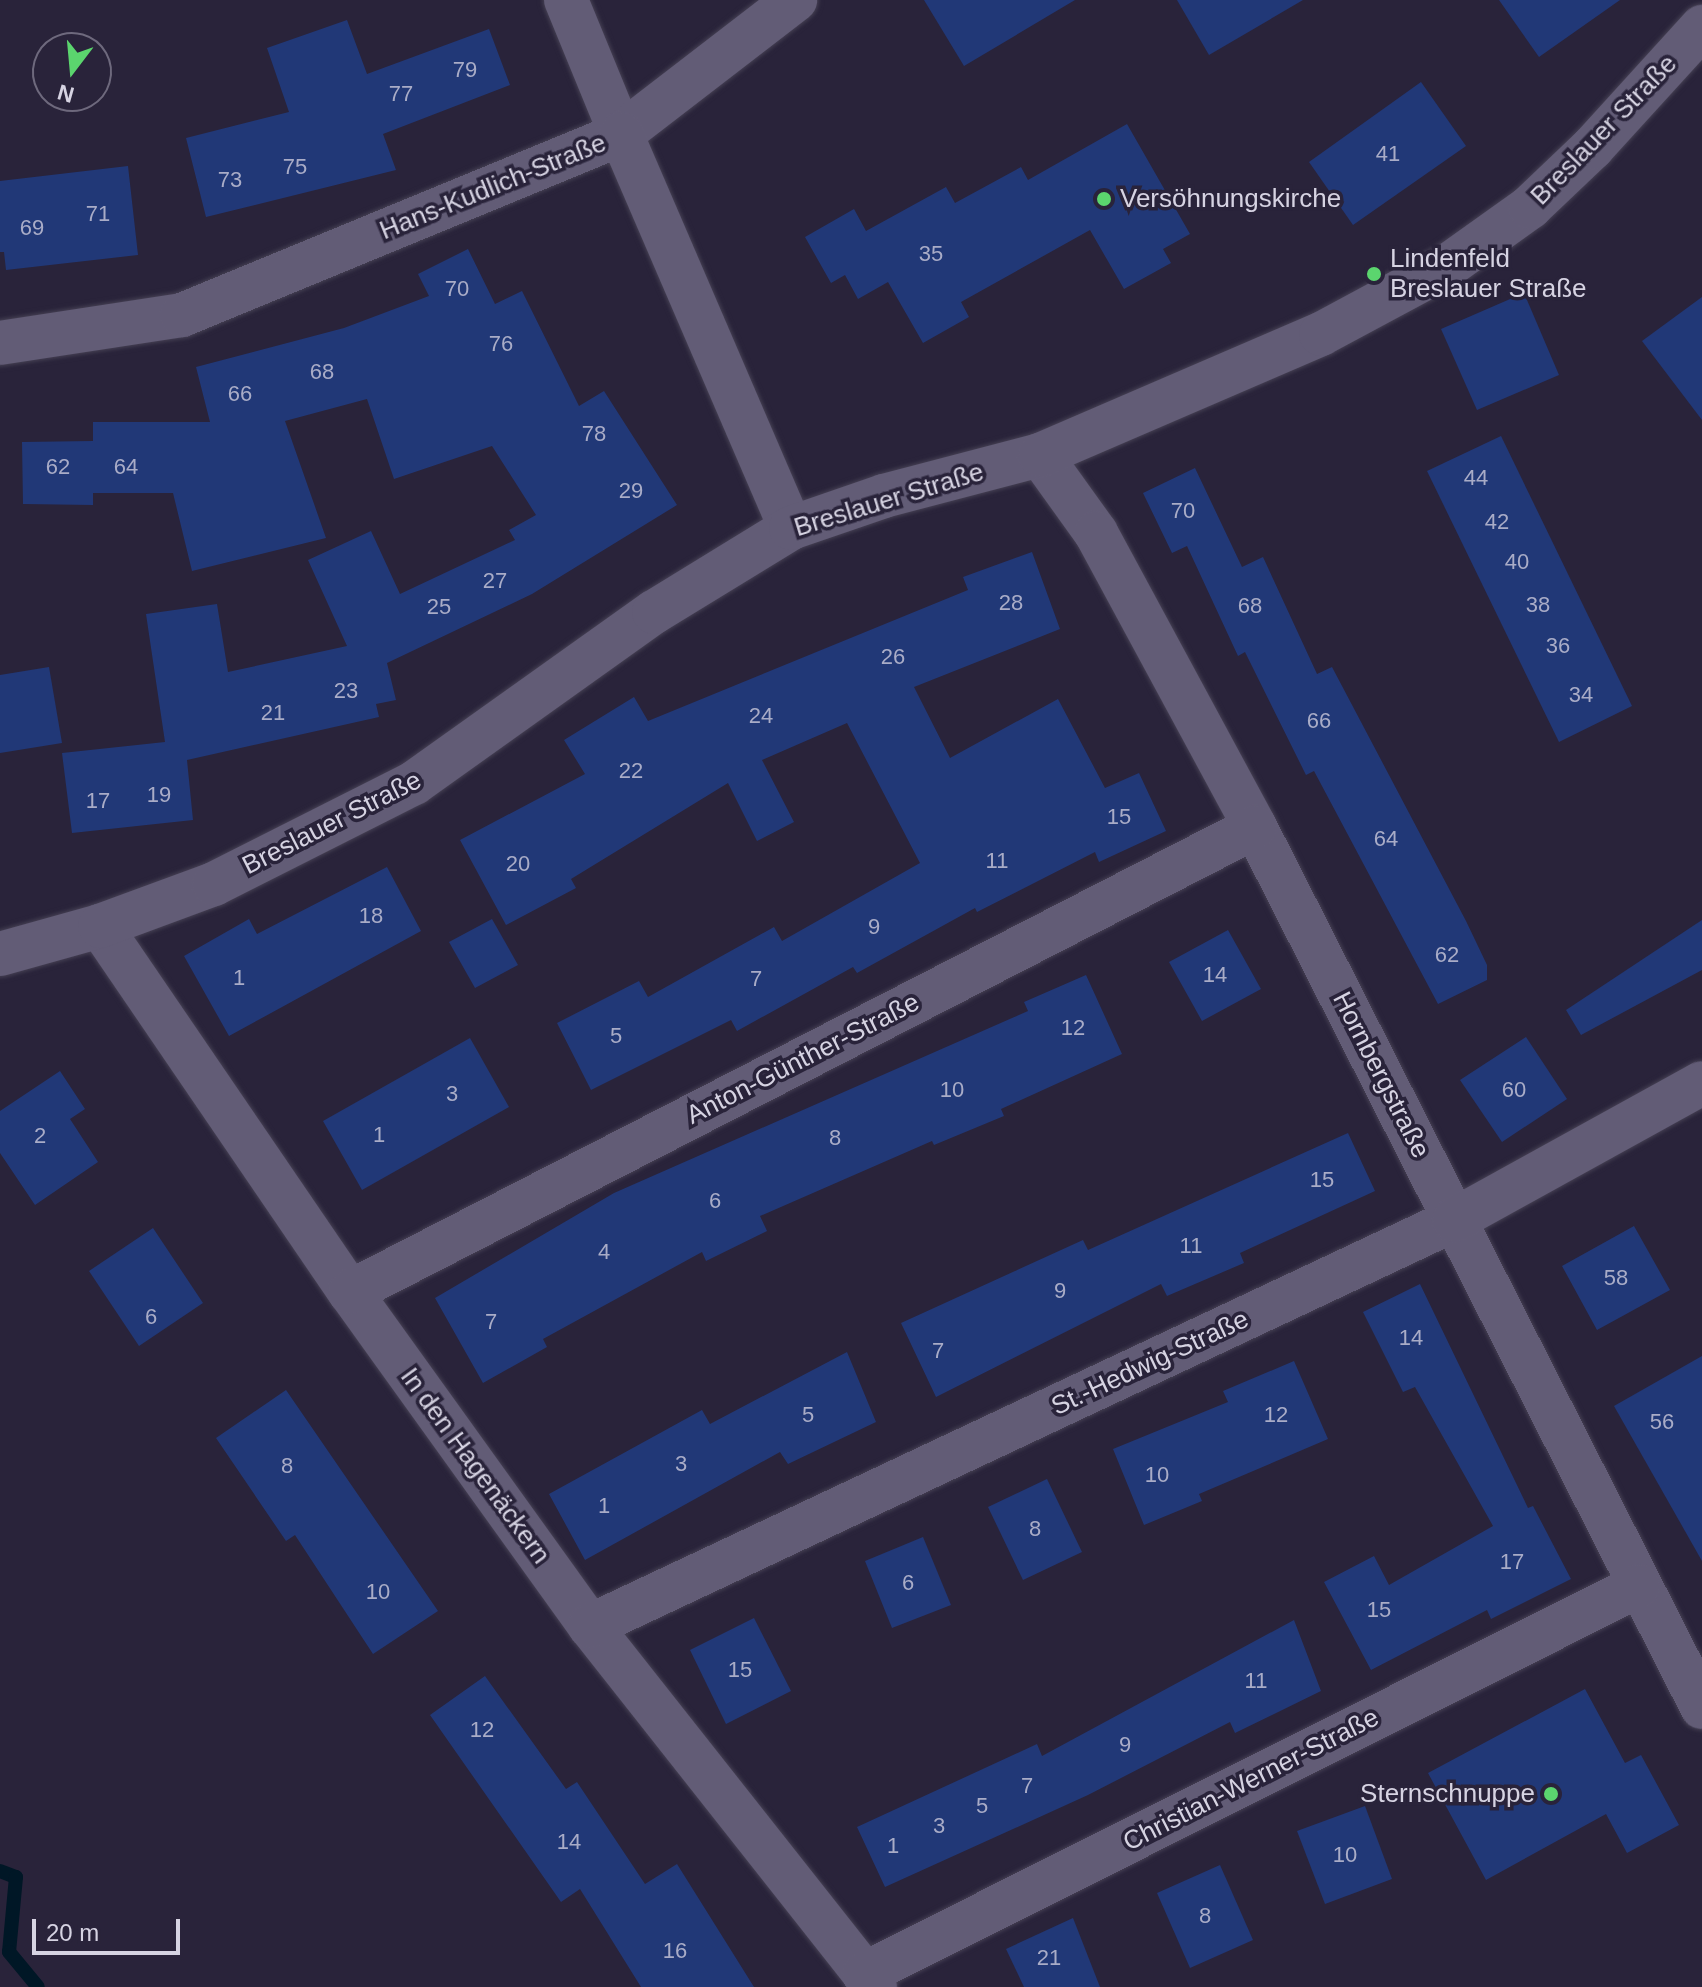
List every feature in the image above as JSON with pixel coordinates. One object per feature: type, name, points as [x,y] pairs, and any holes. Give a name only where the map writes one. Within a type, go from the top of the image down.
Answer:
[{"type":"street","points":[[566,0],[621,134],[795,0]]},
{"type":"street","name":"Breslauer Straße","points":[[0,954],[100,926],[214,884],[414,783],[654,612],[791,528],[884,496],[1040,455],[1321,334],[1449,265],[1530,207],[1592,148],[1702,27]]},
{"type":"street","name":"Hans-Kudlich-Straße","points":[[0,343],[182,315],[621,134],[791,528]]},
{"type":"street","name":"Hornbergstraße","points":[[1040,455],[1096,533],[1255,827],[1702,1707]]},
{"type":"street","name":"Anton-Günther-Straße","points":[[350,1292],[1255,827]]},
{"type":"street","name":"In den Hagenäckern","points":[[100,926],[350,1292],[590,1626],[869,1981]]},
{"type":"street","name":"St.-Hedwig-Straße","points":[[590,1626],[1454,1220],[1702,1083]]},
{"type":"street","name":"Christian-Werner-Straße","points":[[869,1981],[1638,1586]]},
{"type":"building","points":[[924,0],[1075,0],[964,66]]},
{"type":"building","points":[[1177,0],[1303,0],[1209,55]]},
{"type":"building","points":[[1499,0],[1620,0],[1539,57]]},
{"type":"building","points":[[347,20],[367,74],[489,29],[510,85],[383,134],[396,170],[206,217],[186,138],[289,112],[267,48]]},
{"type":"building","points":[[1421,82],[1466,146],[1353,225],[1309,162]]},
{"type":"building","points":[[1127,124],[1190,234],[1163,249],[1171,263],[1124,289],[1090,230],[961,302],[969,317],[923,343],[888,282],[858,299],[845,275],[831,283],[805,237],[854,209],[866,231],[946,187],[955,203],[1021,167],[1028,180]]},
{"type":"building","points":[[128,166],[138,255],[6,270],[4,252],[0,252],[0,181]]},
{"type":"building","points":[[468,249],[495,304],[522,291],[579,406],[604,391],[677,505],[532,594],[387,663],[396,700],[376,704],[379,717],[187,760],[193,820],[72,833],[62,753],[165,742],[146,614],[217,604],[228,672],[347,646],[308,560],[371,531],[400,594],[515,540],[509,530],[536,515],[492,446],[394,479],[367,399],[285,421],[326,538],[192,571],[173,493],[93,493],[93,505],[23,504],[22,442],[93,441],[93,422],[210,422],[196,367],[344,328],[429,296],[418,274]]},
{"type":"building","points":[[1524,293],[1559,375],[1477,410],[1441,329]]},
{"type":"building","points":[[1702,297],[1702,420],[1642,341]]},
{"type":"building","points":[[1501,436],[1632,706],[1559,742],[1427,471]]},
{"type":"building","points":[[1195,468],[1242,567],[1263,557],[1317,674],[1332,667],[1466,921],[1487,965],[1487,980],[1438,1004],[1314,771],[1306,775],[1245,652],[1238,656],[1187,546],[1172,553],[1143,493]]},
{"type":"building","points":[[1032,552],[1060,629],[914,687],[950,758],[1058,699],[1105,788],[1139,773],[1166,831],[1099,862],[1095,852],[977,912],[975,908],[857,973],[853,967],[737,1031],[731,1020],[591,1090],[557,1023],[639,981],[648,997],[774,927],[782,941],[920,863],[847,723],[762,760],[794,822],[757,841],[728,783],[571,879],[576,888],[506,925],[460,840],[585,774],[564,740],[634,697],[648,721],[968,590],[963,577]]},
{"type":"building","points":[[49,667],[62,743],[0,753],[0,675]]},
{"type":"building","points":[[387,867],[421,931],[229,1036],[184,956],[249,919],[257,934]]},
{"type":"building","points":[[492,919],[518,965],[475,988],[449,942]]},
{"type":"building","points":[[1702,920],[1702,970],[1581,1035],[1566,1010]]},
{"type":"building","points":[[1228,930],[1261,989],[1202,1021],[1169,962]]},
{"type":"building","points":[[1086,975],[1122,1054],[1001,1109],[1004,1116],[934,1145],[932,1141],[760,1216],[767,1231],[706,1261],[702,1252],[543,1339],[547,1347],[483,1383],[435,1298],[614,1193],[1028,1011],[1024,1002]]},
{"type":"building","points":[[1526,1037],[1567,1099],[1502,1142],[1460,1080]]},
{"type":"building","points":[[470,1038],[509,1107],[362,1190],[323,1121]]},
{"type":"building","points":[[60,1071],[85,1109],[70,1119],[98,1162],[35,1205],[0,1153],[0,1111]]},
{"type":"building","points":[[1348,1133],[1375,1191],[1240,1253],[1244,1263],[1167,1296],[1161,1284],[936,1397],[901,1323],[1083,1240],[1088,1250]]},
{"type":"building","points":[[1634,1226],[1670,1290],[1597,1330],[1562,1266]]},
{"type":"building","points":[[153,1228],[203,1303],[139,1346],[89,1271]]},
{"type":"building","points":[[1420,1284],[1528,1508],[1533,1506],[1571,1579],[1491,1619],[1487,1610],[1371,1670],[1324,1582],[1374,1556],[1389,1585],[1493,1526],[1415,1387],[1403,1392],[1363,1312]]},
{"type":"building","points":[[847,1352],[876,1422],[788,1464],[780,1452],[585,1560],[549,1494],[702,1410],[710,1424]]},
{"type":"building","points":[[1702,1356],[1702,1561],[1614,1406]]},
{"type":"building","points":[[1294,1361],[1328,1439],[1199,1494],[1202,1501],[1144,1525],[1113,1449],[1228,1402],[1223,1391]]},
{"type":"building","points":[[286,1390],[438,1611],[373,1654],[295,1535],[286,1541],[216,1438]]},
{"type":"building","points":[[1047,1479],[1082,1552],[1023,1580],[988,1507]]},
{"type":"building","points":[[923,1537],[951,1605],[892,1628],[865,1561]]},
{"type":"building","points":[[754,1618],[791,1691],[726,1724],[690,1650]]},
{"type":"building","points":[[1294,1620],[1321,1691],[1235,1733],[1230,1722],[1088,1795],[885,1887],[857,1827],[1037,1744],[1042,1756]]},
{"type":"building","points":[[485,1676],[566,1789],[577,1782],[645,1884],[677,1864],[754,1987],[641,1987],[580,1889],[561,1902],[430,1715]]},
{"type":"building","name":"Sternschnuppe","points":[[1585,1689],[1625,1763],[1641,1755],[1679,1825],[1627,1853],[1606,1814],[1486,1880],[1428,1773]]},
{"type":"building","points":[[1365,1806],[1392,1879],[1325,1904],[1297,1831]]},
{"type":"building","points":[[1220,1865],[1253,1940],[1190,1968],[1157,1893]]},
{"type":"building","points":[[1073,1918],[1100,1987],[1024,1987],[1006,1949]]},
{"type":"waterway","points":[[0,1871],[16,1877],[9,1952],[38,1987]]},
{"type":"place","name":"Versöhnungskirche","points":[[1104,199]]},
{"type":"place","name":"Lindenfeld Breslauer Straße","points":[[1374,274]]},
{"type":"place","name":"Sternschnuppe","points":[[1551,1794]]}]
